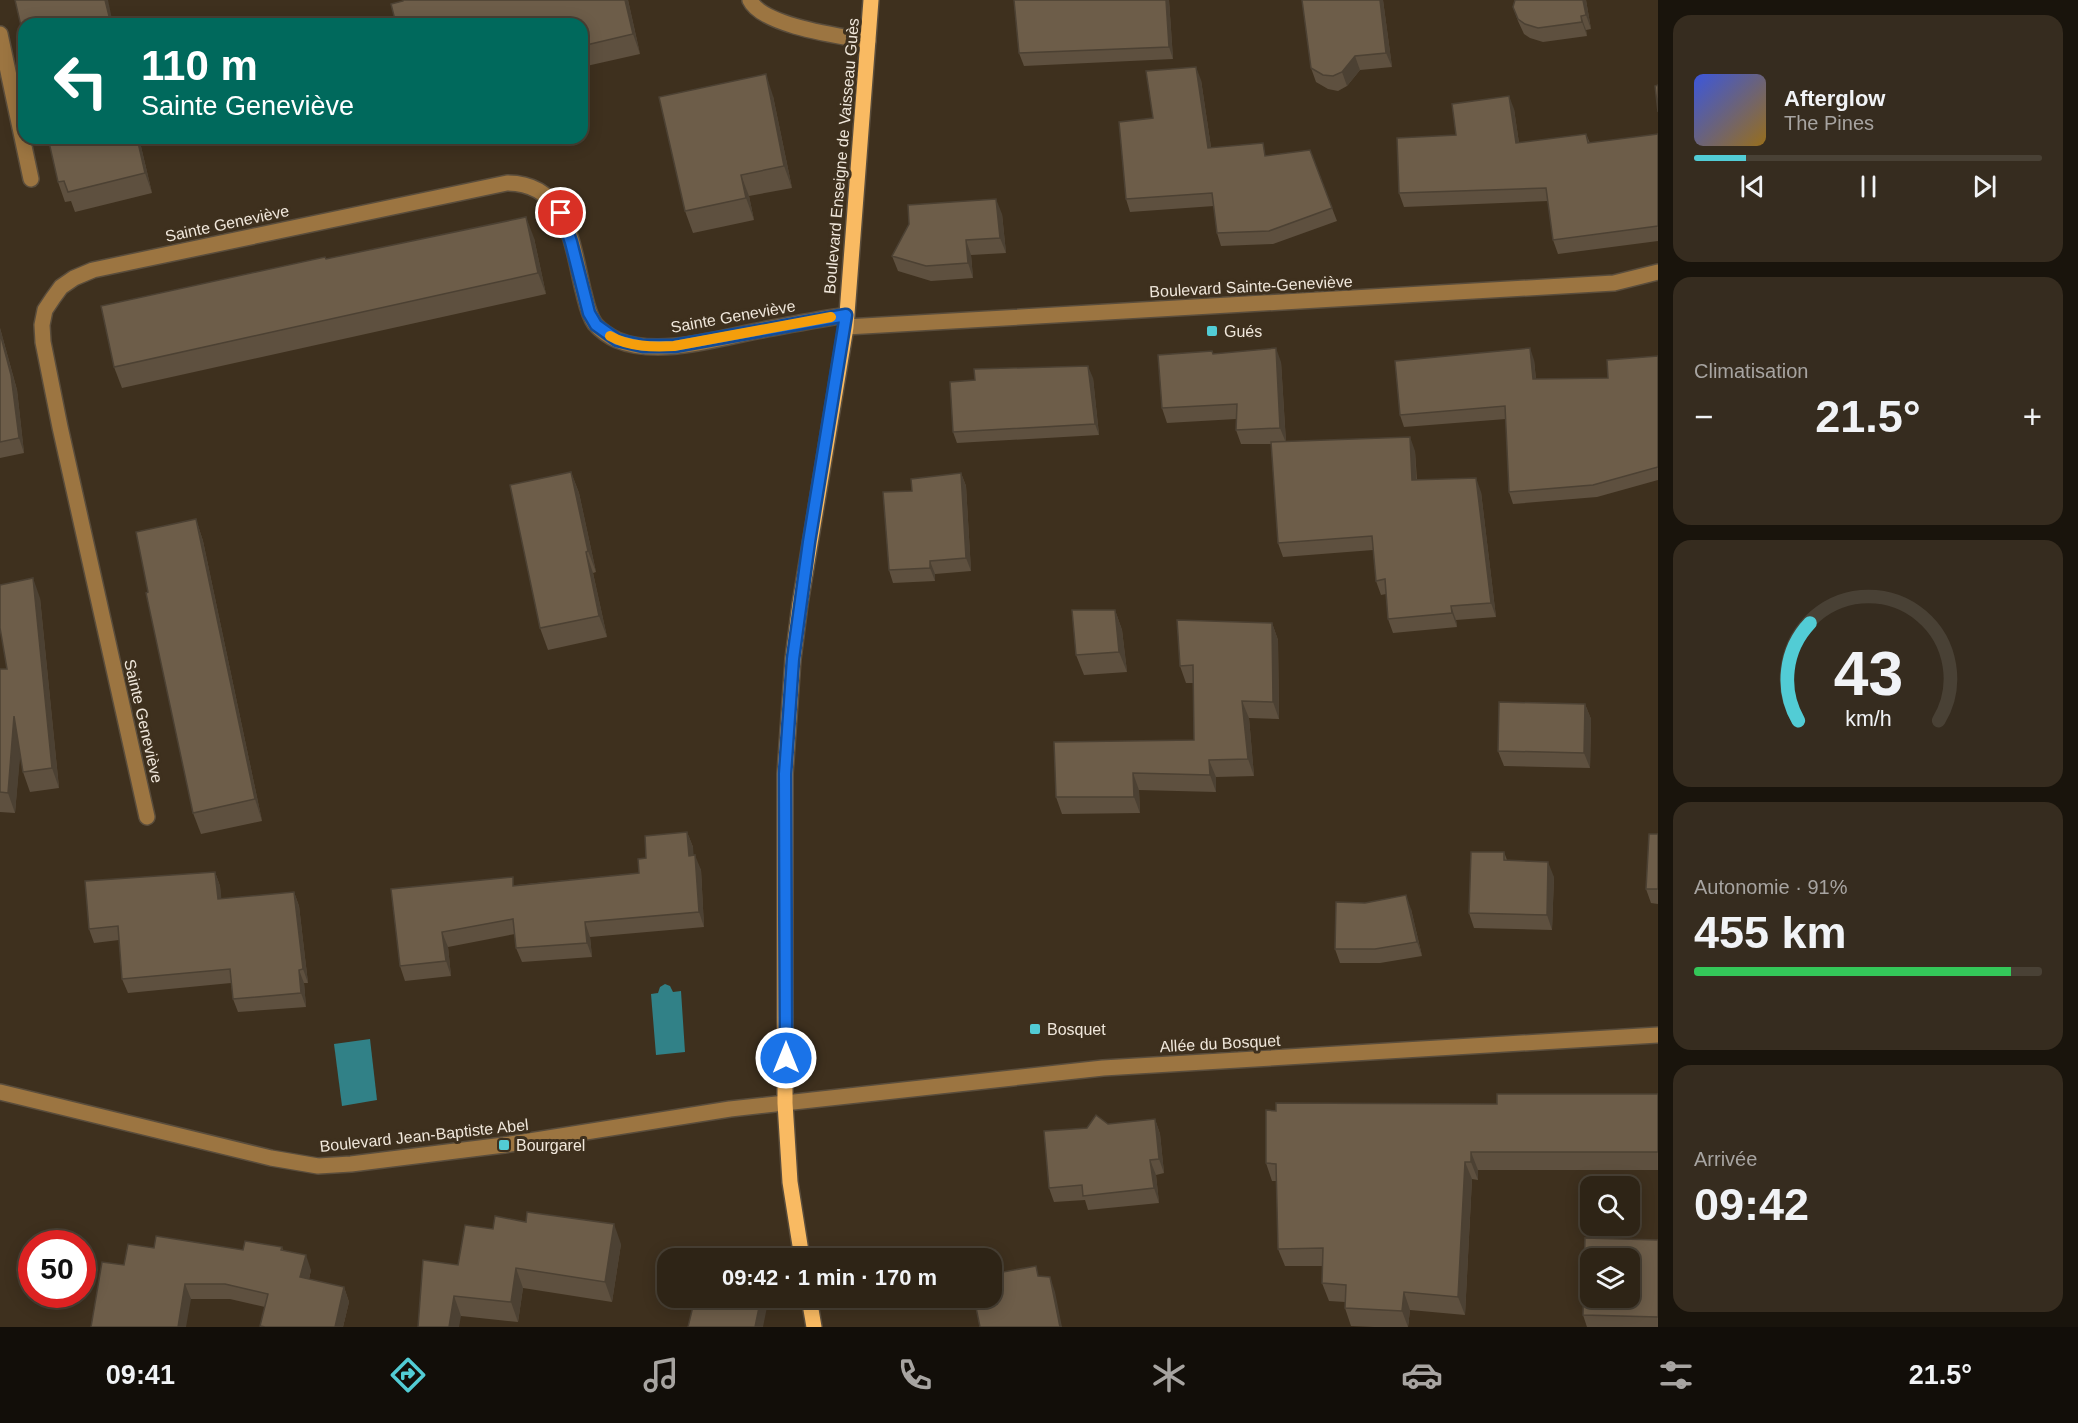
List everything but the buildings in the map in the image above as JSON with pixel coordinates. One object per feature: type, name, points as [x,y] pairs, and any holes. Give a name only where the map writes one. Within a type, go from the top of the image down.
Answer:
[{"type":"main road","name":"Boulevard Enseigne de Vaisseau Guès","points":[[800,1248],[790,1182],[785,1103],[785,774],[792,670],[809,542],[846,321],[871,0]]},
{"type":"main road","points":[[811,1308],[814,1327]]},
{"type":"street","points":[[750,0],[759,12],[777,20],[802,28],[868,41]]},
{"type":"street","points":[[0,34],[18,118]]},
{"type":"street","points":[[24,144],[31,179]]},
{"type":"street","name":"Sainte Geneviève","points":[[147,817],[44,351],[42,324],[45,310],[61,288],[68,283],[93,270],[485,187],[518,183],[545,194],[561,213],[571,242],[589,313],[596,325],[617,340],[643,346],[674,346],[846,321]]},
{"type":"street","name":"Boulevard Sainte-Geneviève","points":[[846,321],[1614,283],[1658,273]]},
{"type":"street","name":"Allée du Bosquet","points":[[785,1103],[1103,1068],[1658,1035]]},
{"type":"street","name":"Boulevard Jean-Baptiste Abel","points":[[0,1092],[271,1158],[318,1166],[361,1163],[504,1145],[730,1109],[785,1103]]},
{"type":"water","points":[[665,984],[670,986],[673,992],[681,991],[685,1052],[656,1055],[651,994],[658,993],[660,987]]},
{"type":"water","points":[[370,1039],[377,1100],[342,1106],[334,1044]]},
{"type":"slow traffic","points":[[610,336],[643,346],[674,346],[831,317]]},
{"type":"place","name":"Gués","points":[[1212,331]]},
{"type":"place","name":"Bosquet","points":[[1035,1029]]},
{"type":"place","name":"Bourgarel","points":[[504,1145]]},
{"type":"route","points":[[561,213],[566,224],[589,313],[596,325],[617,340],[643,346],[674,346],[846,315],[846,327],[809,542],[793,659],[785,774],[786,1058]]}]
